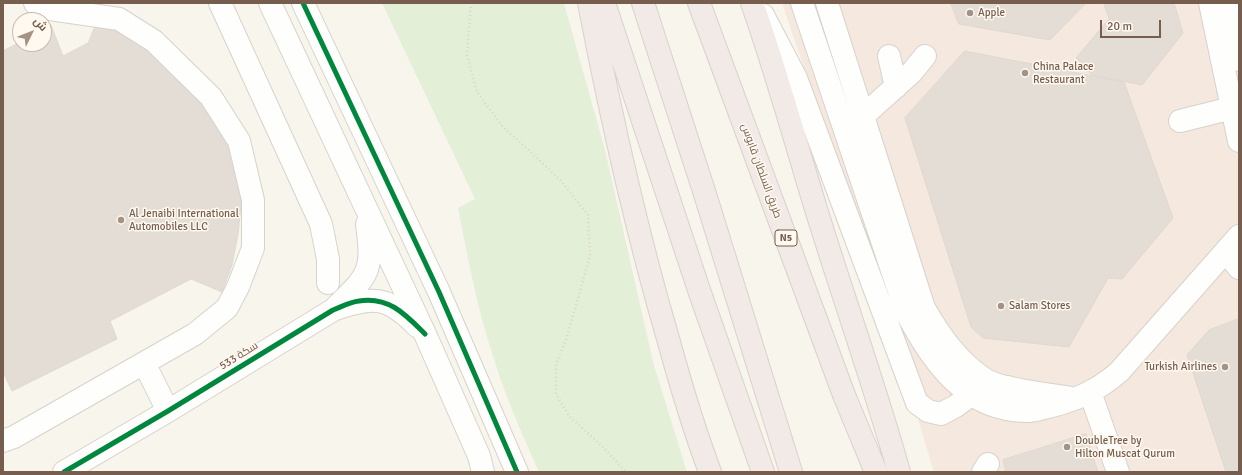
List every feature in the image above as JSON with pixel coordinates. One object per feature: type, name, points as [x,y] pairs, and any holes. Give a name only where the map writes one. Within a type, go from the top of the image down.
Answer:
[{"type":"highway","points":[[589,3],[612,118],[650,276],[687,406],[710,472]]},
{"type":"highway","points":[[604,3],[700,293],[763,472]]},
{"type":"highway","points":[[643,3],[706,198],[791,472]]},
{"type":"highway","name":"طريق السلطان قابوس","points":[[699,3],[844,395],[876,472]]},
{"type":"highway","points":[[752,3],[774,66],[816,209],[880,405],[900,472]]},
{"type":"street","points":[[3,441],[14,438],[195,334],[212,321],[227,308],[238,287],[253,248],[253,200],[239,141],[211,97],[154,41],[119,19],[50,9],[38,6],[35,3]]},
{"type":"street","points":[[220,3],[321,224],[328,259],[328,283]]},
{"type":"street","points":[[270,3],[425,334],[479,456],[483,472]]},
{"type":"street","points":[[303,3],[439,292],[517,472]]},
{"type":"street","points":[[756,3],[796,78],[916,403],[928,411],[941,414],[956,406],[971,395],[1008,388]]},
{"type":"street","points":[[802,3],[906,312],[919,337],[953,382],[977,400],[1003,409],[1030,411],[1084,396],[1119,372],[1235,252]]},
{"type":"street","points":[[827,3],[924,308],[938,333],[954,354],[987,380],[1008,388],[1084,396]]},
{"type":"street","points":[[1210,3],[1239,141]]},
{"type":"street","points":[[1227,3],[1239,60]]},
{"type":"street","points":[[889,56],[896,87]]},
{"type":"street","points":[[849,146],[863,116],[896,87],[926,56]]},
{"type":"street","points":[[1180,122],[1232,108]]},
{"type":"street","name":"سكة 533","points":[[333,310],[359,285],[367,272],[371,254],[364,203]]},
{"type":"street","name":"سكة 533","points":[[64,472],[168,411],[333,310],[358,301],[377,300],[392,305],[405,314],[425,334]]},
{"type":"street","points":[[144,363],[168,411]]},
{"type":"street","points":[[1084,396],[1118,472]]},
{"type":"path","points":[[471,3],[467,55],[477,92],[503,127],[536,156],[561,181],[588,215],[590,256],[567,337],[556,364],[556,394],[569,416],[603,447],[626,472]]},
{"type":"shaded area","points":[[782,3],[1239,3],[1239,472],[934,472],[866,249]]},
{"type":"green space","points":[[382,3],[564,3],[605,150],[653,362],[687,472],[539,472],[503,386],[487,338],[469,264],[458,208],[475,199]]},
{"type":"building","points":[[951,3],[1086,3],[1050,40],[959,24]]},
{"type":"building","points":[[1104,3],[1174,3],[1183,33],[1142,85],[1092,75],[1076,58],[1109,19]]},
{"type":"building","name":"Al Jenaibi International Automobiles LLC","points":[[97,22],[156,53],[183,77],[224,129],[239,178],[241,205],[238,235],[232,265],[222,292],[191,279],[110,321],[117,339],[12,391],[3,372],[3,51],[12,46],[12,52],[52,52],[52,28],[63,56],[88,43]]},
{"type":"building","points":[[965,51],[1124,82],[1173,218],[1122,279],[1108,278],[1069,347],[983,338],[971,327],[905,118]]},
{"type":"building","points":[[1239,319],[1239,472],[1226,472],[1187,355],[1209,330]]},
{"type":"building","name":"DoubleTree by Hilton Muscat Qurum","points":[[1086,434],[1098,472],[1006,472],[1003,460]]},
{"type":"cycle path","points":[[303,3],[439,292],[517,472]]},
{"type":"cycle path","points":[[64,472],[168,411],[333,310],[346,305],[370,300],[388,304],[404,314],[425,334]]},
{"type":"place","name":"Apple","points":[[970,13]]},
{"type":"place","name":"China Palace Restaurant","points":[[1025,73]]},
{"type":"place","name":"Al Jenaibi International Automobiles LLC","points":[[121,220]]},
{"type":"place","name":"Salam Stores","points":[[1001,306]]},
{"type":"place","name":"Turkish Airlines","points":[[1225,367]]},
{"type":"place","name":"DoubleTree by Hilton Muscat Qurum","points":[[1067,447]]}]
